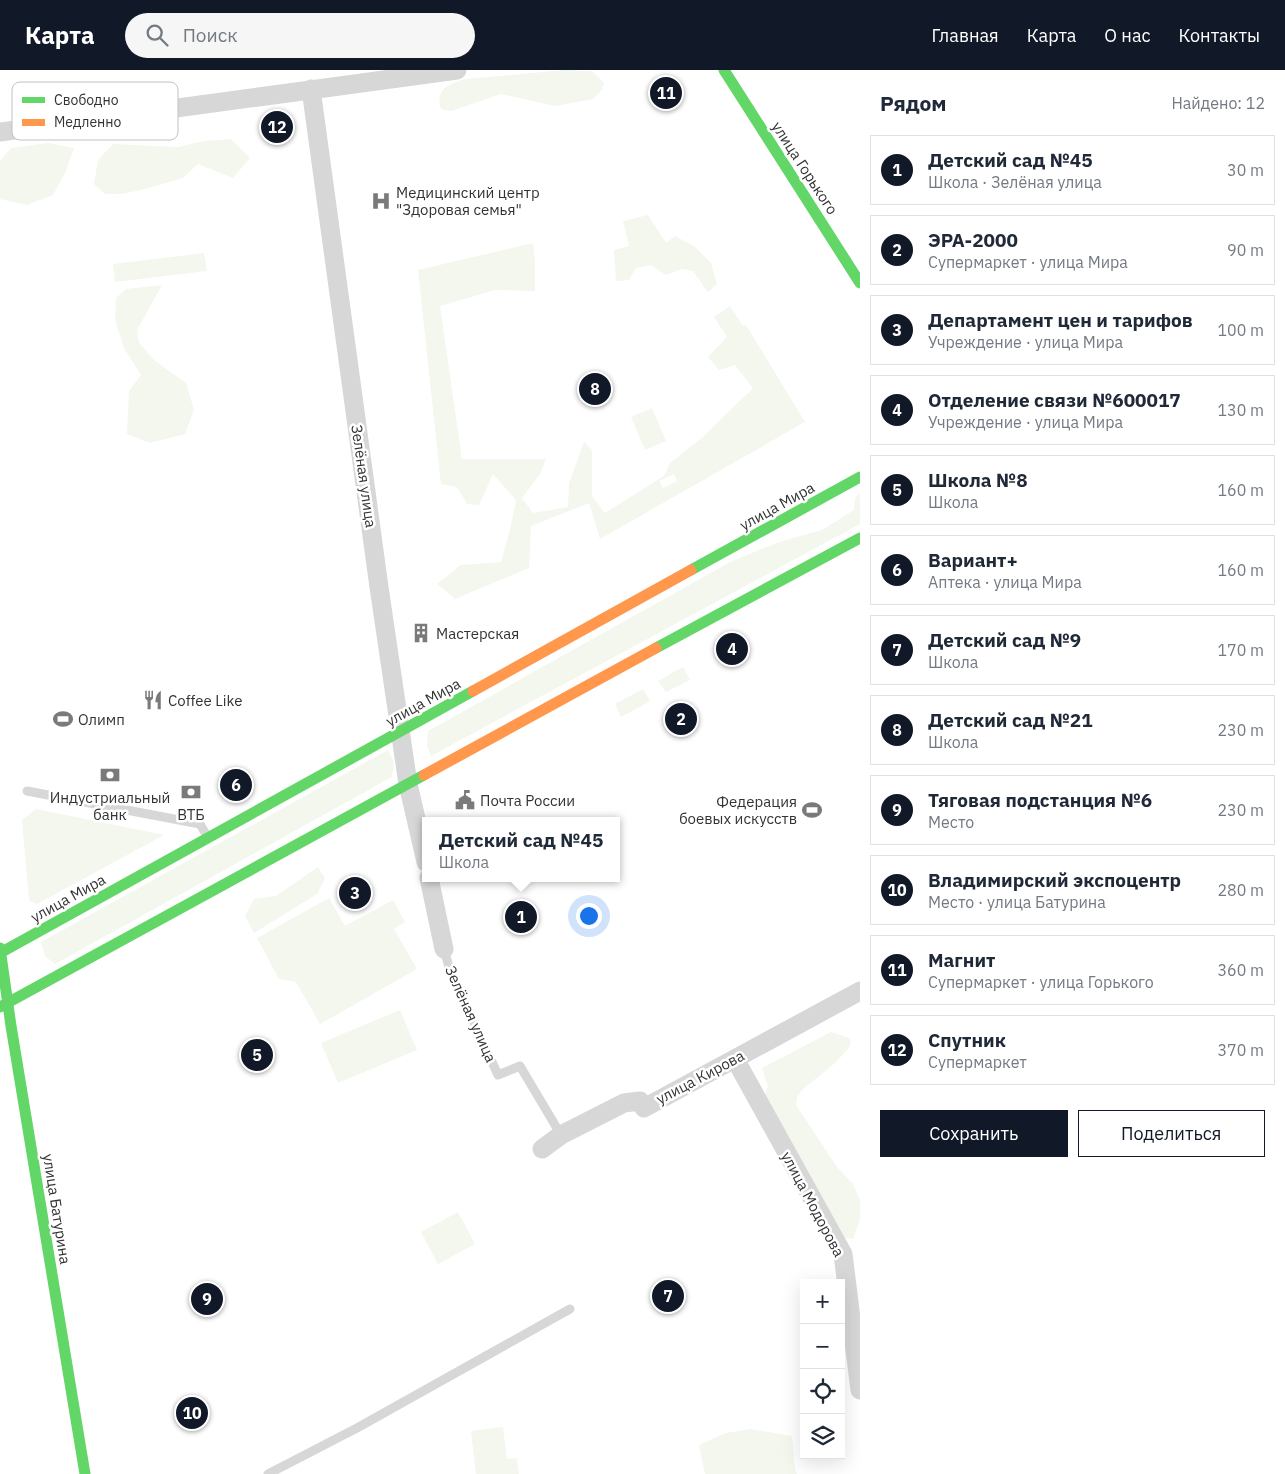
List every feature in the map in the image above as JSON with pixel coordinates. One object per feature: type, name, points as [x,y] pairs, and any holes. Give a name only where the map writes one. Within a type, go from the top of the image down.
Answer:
[{"type":"main road","name":"улица Горького","points":[[724,70],[860,283]]},
{"type":"main road","name":"улица Мира","points":[[0,951],[860,477]]},
{"type":"main road","points":[[4,1004],[860,538]]},
{"type":"main road","name":"улица Батурина","points":[[0,951],[4,1004],[84,1474]]},
{"type":"street","points":[[178,107],[457,70]]},
{"type":"street","name":"Зелёная улица","points":[[311,89],[379,587],[408,784],[422,845]]},
{"type":"street","name":"Зелёная улица","points":[[430,882],[444,949]]},
{"type":"street","name":"улица Кирова","points":[[542,1149],[562,1135],[624,1103],[640,1101],[644,1108],[860,991]]},
{"type":"street","name":"улица Модорова","points":[[735,1059],[843,1254],[860,1390]]},
{"type":"lane","points":[[27,790],[200,824],[208,838]]},
{"type":"lane","name":"Зелёная улица","points":[[444,949],[450,971],[498,1075],[520,1066],[562,1135]]},
{"type":"lane","points":[[268,1474],[357,1428],[570,1309]]},
{"type":"shaded area","points":[[564,70],[592,71],[604,83],[602,90],[593,99],[555,106],[501,94],[451,111],[441,109],[440,96],[445,88],[466,79]]},
{"type":"shaded area","points":[[231,139],[250,158],[233,178],[198,164],[183,178],[121,194],[105,194],[94,184],[98,160],[113,144],[178,147],[204,141]]},
{"type":"shaded area","points":[[48,143],[74,148],[66,171],[53,195],[27,205],[0,199],[0,161],[11,148]]},
{"type":"shaded area","points":[[648,215],[666,243],[675,236],[695,247],[711,263],[717,284],[708,292],[693,271],[682,269],[666,275],[651,265],[636,268],[629,280],[616,281],[614,250],[629,246],[623,221]]},
{"type":"shaded area","points":[[533,243],[535,291],[495,290],[440,306],[462,459],[546,459],[540,474],[522,498],[533,513],[568,507],[569,483],[584,442],[592,450],[592,496],[605,513],[664,476],[670,463],[703,437],[753,388],[735,365],[719,370],[708,357],[727,337],[714,317],[730,306],[743,326],[746,325],[805,422],[600,539],[589,503],[531,526],[529,568],[455,599],[437,584],[461,565],[501,562],[516,500],[493,474],[479,505],[467,504],[457,487],[441,484],[418,270]],"holes":[[[674,474],[677,481],[663,488],[659,481]]]},
{"type":"shaded area","points":[[204,253],[207,271],[115,282],[113,264]]},
{"type":"shaded area","points":[[162,285],[137,330],[139,343],[154,360],[186,383],[194,410],[185,434],[150,443],[127,434],[129,391],[141,375],[124,348],[115,320],[116,298],[126,289]]},
{"type":"shaded area","points":[[652,408],[666,441],[645,450],[631,417]]},
{"type":"shaded area","points":[[860,493],[860,524],[431,756],[427,746],[428,731],[732,561],[779,542],[822,530],[854,510],[855,498]]},
{"type":"shaded area","points":[[683,667],[690,680],[666,692],[658,681]]},
{"type":"shaded area","points":[[643,689],[650,701],[621,717],[615,704]]},
{"type":"shaded area","points":[[388,750],[394,762],[392,777],[55,964],[45,956],[41,942]]},
{"type":"shaded area","points":[[36,809],[164,835],[37,904],[29,900],[22,820]]},
{"type":"shaded area","points":[[318,867],[325,878],[317,894],[254,933],[245,916],[254,899],[276,896]]},
{"type":"shaded area","points":[[329,898],[345,926],[393,900],[405,922],[394,929],[417,969],[320,1024],[296,982],[279,979],[257,938]]},
{"type":"shaded area","points":[[400,1010],[417,1050],[338,1083],[321,1043]]},
{"type":"shaded area","points":[[831,1032],[849,1038],[851,1042],[848,1049],[835,1063],[802,1090],[797,1097],[796,1105],[837,1167],[853,1184],[860,1200],[860,1220],[853,1239],[845,1238],[832,1223],[762,1103],[768,1086],[762,1068]]},
{"type":"shaded area","points":[[458,1212],[475,1244],[438,1264],[421,1232]]},
{"type":"shaded area","points":[[503,1427],[507,1459],[517,1458],[519,1474],[476,1474],[471,1431]]},
{"type":"shaded area","points":[[750,1429],[792,1436],[797,1474],[705,1474],[699,1445],[726,1433]]},
{"type":"traffic: fast","points":[[724,70],[860,283]]},
{"type":"traffic: fast","points":[[691,570],[860,477]]},
{"type":"traffic: fast","points":[[656,648],[860,538]]},
{"type":"traffic: fast","points":[[0,953],[473,691]]},
{"type":"traffic: fast","points":[[0,1007],[424,775]]},
{"type":"traffic: fast","points":[[0,948],[11,1026],[85,1474]]},
{"type":"traffic: slow","points":[[473,691],[691,570]]},
{"type":"traffic: slow","points":[[424,775],[656,648]]},
{"type":"place","name":"Магнит","points":[[666,93]]},
{"type":"place","name":"Спутник","points":[[277,127]]},
{"type":"place","name":"Медицинский центр \"Здоровая семья\"","points":[[381,201]]},
{"type":"place","name":"Детский сад №21","points":[[595,389]]},
{"type":"place","name":"Мастерская","points":[[421,633]]},
{"type":"place","name":"Отделение связи №600017","points":[[732,649]]},
{"type":"place","name":"Coffee Like","points":[[153,700]]},
{"type":"place","name":"Олимп","points":[[63,719]]},
{"type":"place","name":"ЭРА-2000","points":[[681,719]]},
{"type":"place","name":"Индустриальный банк","points":[[110,775]]},
{"type":"place","name":"Вариант+","points":[[236,785]]},
{"type":"place","name":"ВТБ","points":[[191,792]]},
{"type":"place","name":"Почта России","points":[[465,800]]},
{"type":"place","name":"Федерация боевых искусств","points":[[812,810]]},
{"type":"place","name":"Департамент цен и тарифов","points":[[355,893]]},
{"type":"place","name":"Детский сад №45","points":[[521,917]]},
{"type":"place","name":"Школа №8","points":[[257,1055]]},
{"type":"place","name":"Детский сад №9","points":[[668,1296]]},
{"type":"place","name":"Тяговая подстанция №6","points":[[207,1299]]},
{"type":"place","name":"Владимирский экспоцентр","points":[[192,1413]]}]
